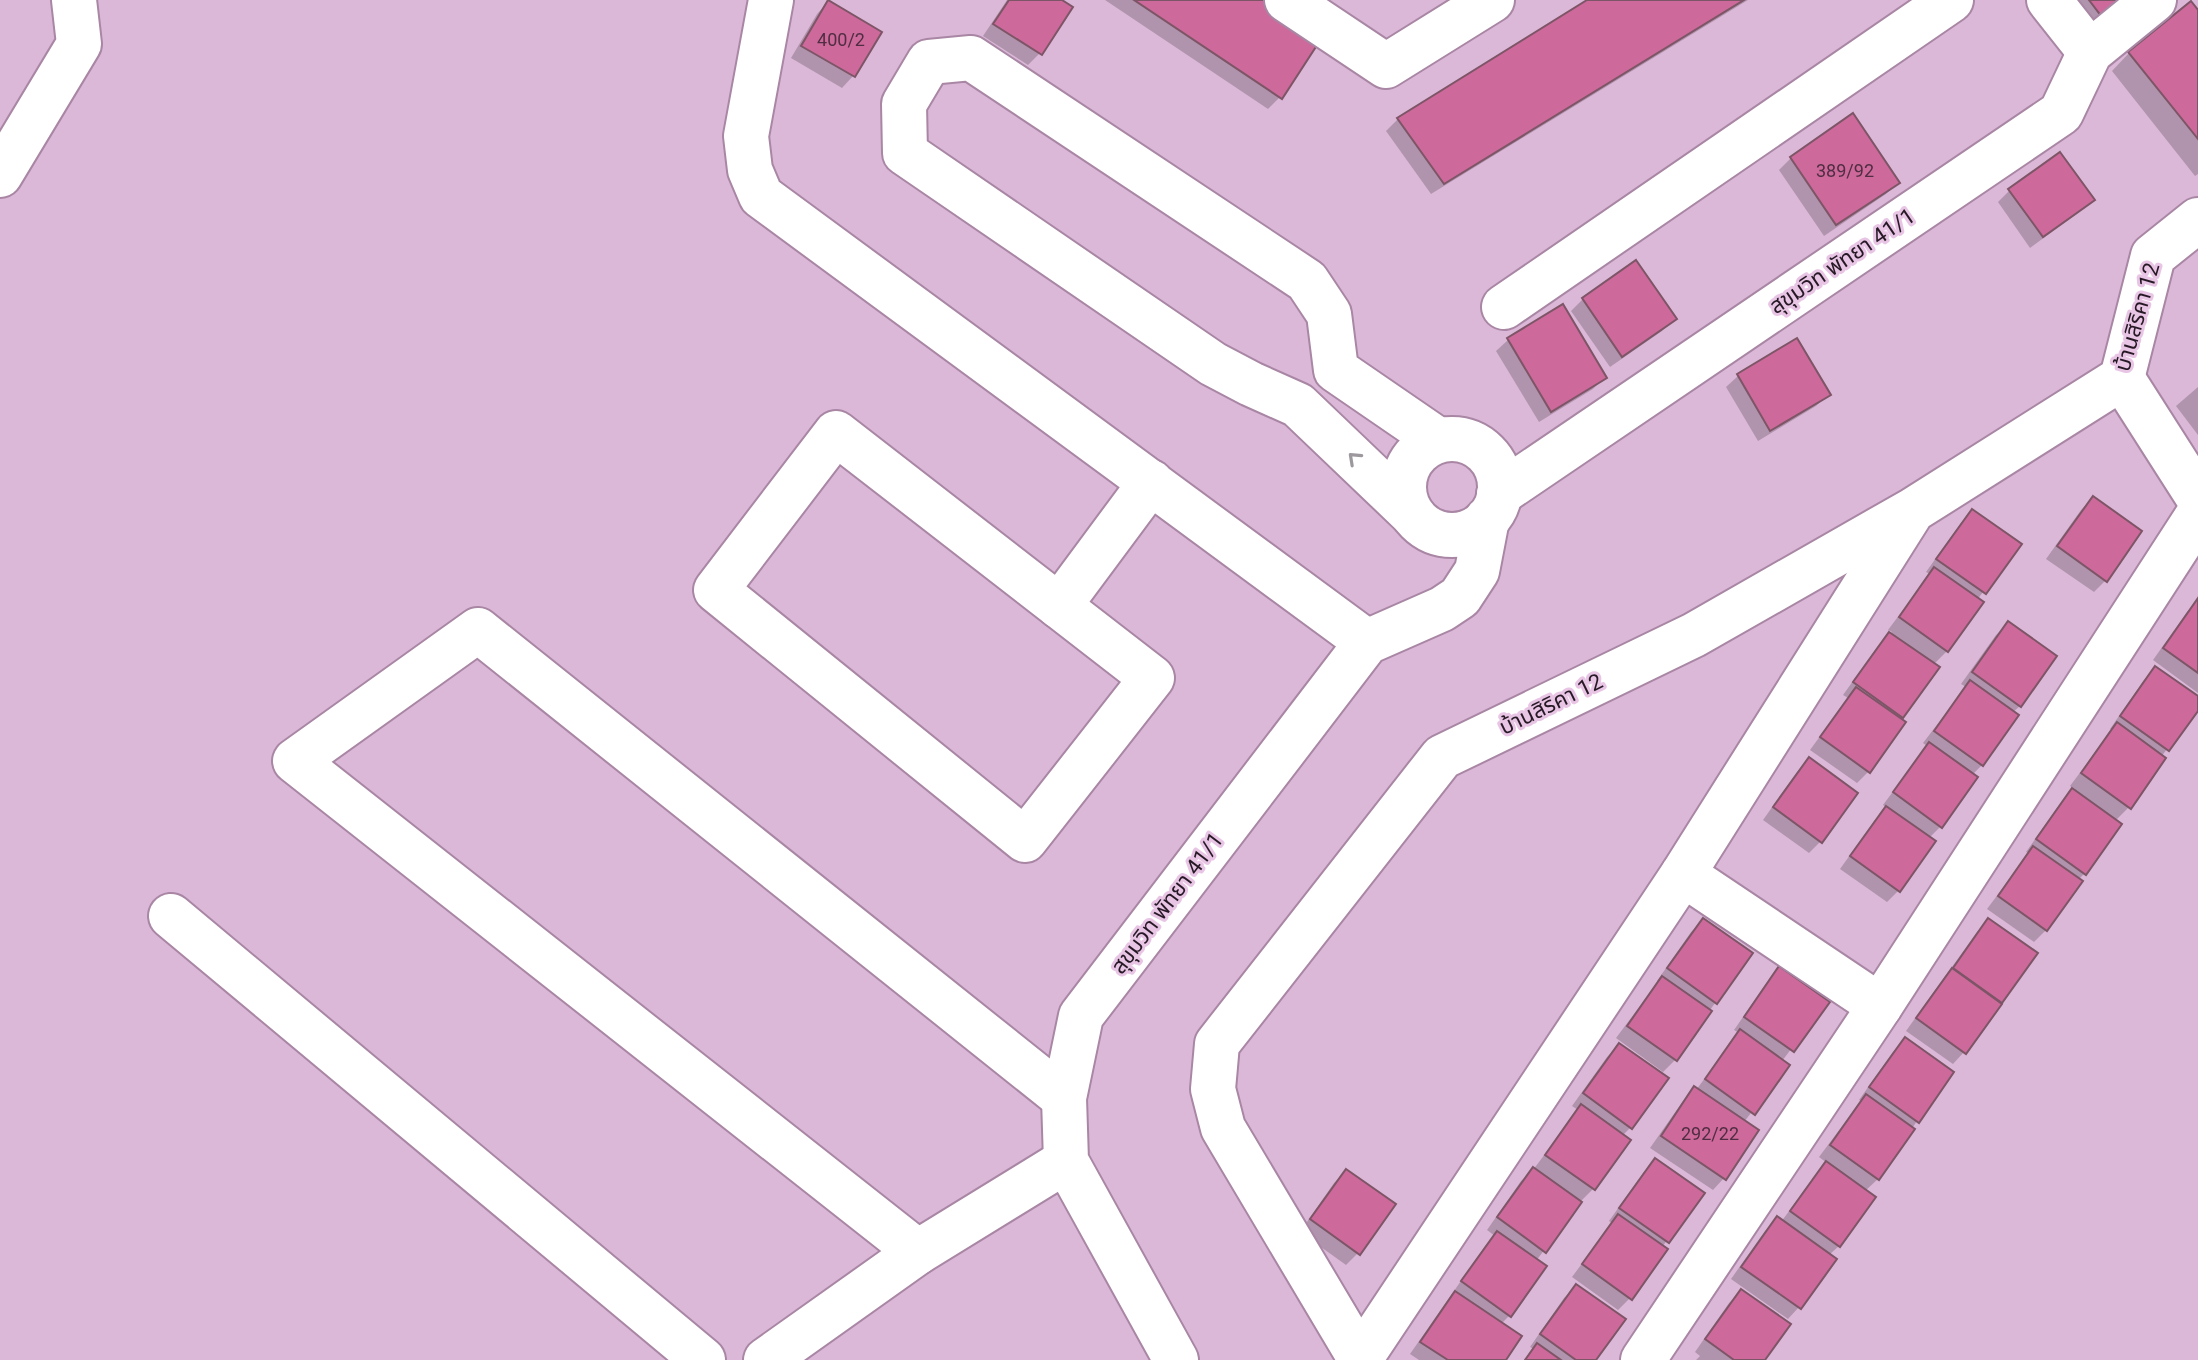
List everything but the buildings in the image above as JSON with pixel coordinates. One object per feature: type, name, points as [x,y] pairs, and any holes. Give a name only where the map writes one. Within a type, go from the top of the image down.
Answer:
[{"type":"street","points":[[0,175],[79,44],[74,0]]},
{"type":"street","points":[[771,0],[746,136],[750,170],[761,196],[1367,642]]},
{"type":"street","points":[[1287,0],[1386,66],[1492,0]]},
{"type":"street","points":[[1504,307],[1951,0]]},
{"type":"street","points":[[2049,0],[2090,52]]},
{"type":"street","name":"สุขุมวิท พัทยา 41/1","points":[[1176,1360],[1066,1161],[1064,1098],[1081,1016],[1367,642],[1442,609],[1460,597],[1477,571],[1493,506],[2061,113],[2090,52],[2154,0]]},
{"type":"street","points":[[1410,512],[1404,491],[1407,470],[1419,451],[1438,440],[1465,440],[1478,446],[1496,467],[1493,506],[1462,534],[1447,535],[1420,523],[1298,405],[1213,364],[905,153],[904,104],[929,62],[971,58],[1307,281],[1329,314],[1336,370],[1438,440]]},
{"type":"street","name":"บ้านสิริคา 12","points":[[1361,1360],[1223,1128],[1213,1089],[1217,1044],[1442,757],[1694,635],[1913,510],[2122,378],[2153,256],[2198,220]]},
{"type":"street","points":[[1298,405],[1336,370]]},
{"type":"street","points":[[2122,378],[2198,497]]},
{"type":"street","points":[[836,433],[1059,606],[1152,678],[1025,840],[716,590],[836,433]]},
{"type":"street","points":[[1059,606],[1151,482]]},
{"type":"street","points":[[1361,1360],[1683,874],[1913,510]]},
{"type":"street","points":[[1643,1360],[1880,1006],[2198,515]]},
{"type":"street","points":[[918,1252],[295,761],[478,630],[1064,1098]]},
{"type":"street","points":[[1683,874],[1880,1006]]},
{"type":"street","points":[[171,916],[703,1360]]},
{"type":"street","points":[[766,1360],[918,1252],[1066,1161]]}]
